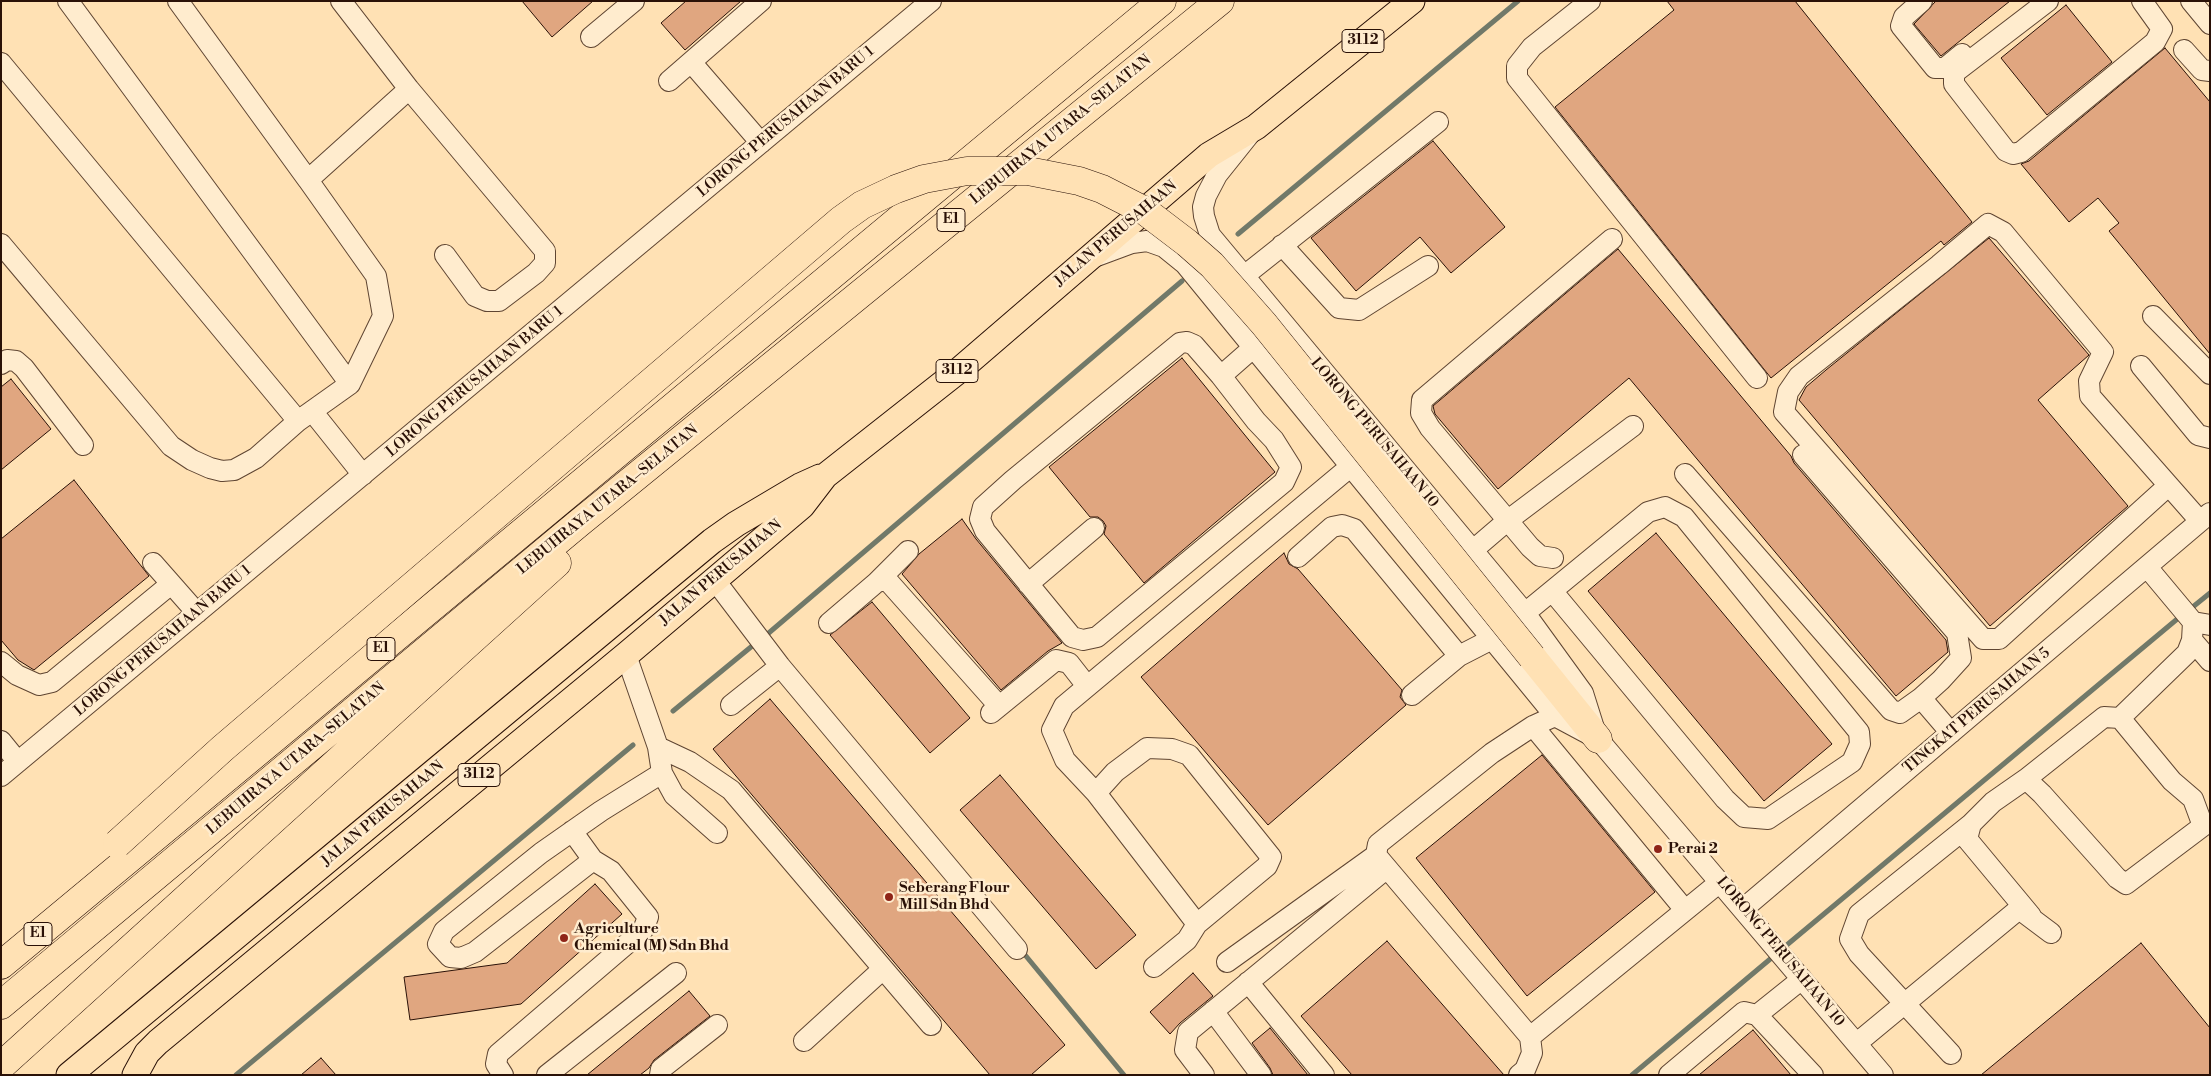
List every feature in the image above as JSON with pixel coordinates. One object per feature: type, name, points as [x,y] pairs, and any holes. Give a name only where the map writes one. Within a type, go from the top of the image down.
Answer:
[{"type":"highway","name":"LEBUHRAYA UTARA–SELATAN","points":[[1,965],[1162,1]]},
{"type":"highway","name":"LEBUHRAYA UTARA–SELATAN","points":[[1,1005],[579,523],[1220,1]]},
{"type":"highway","points":[[74,903],[117,844],[230,742],[841,220],[876,197],[924,178],[967,171],[1028,171],[1079,181],[1102,189],[1145,211],[1187,242],[1212,265],[1264,324],[1598,739]]},
{"type":"highway","points":[[1,1066],[524,594],[555,564],[568,547],[579,523]]},
{"type":"main road","name":"JALAN PERUSAHAAN","points":[[135,1075],[147,1053],[158,1042],[626,655],[802,506],[825,476],[956,372],[1083,261],[1209,155],[1256,127],[1412,1]]},
{"type":"main road","name":"JALAN PERUSAHAAN","points":[[69,1075],[712,541],[736,524],[810,480],[825,476]]},
{"type":"main road","points":[[584,647],[605,671]]},
{"type":"street","points":[[68,1],[350,384]]},
{"type":"street","points":[[1,244],[171,446],[192,460],[222,471],[234,470],[256,458],[305,416],[350,384],[383,316],[376,276],[178,1]]},
{"type":"street","points":[[341,1],[409,89],[545,251],[546,263],[499,301],[487,301],[475,296],[445,256]]},
{"type":"street","points":[[591,37],[634,1]]},
{"type":"street","points":[[669,81],[761,1]]},
{"type":"street","name":"LORONG PERUSAHAAN BARU 1","points":[[1,776],[931,1]]},
{"type":"street","points":[[1590,1],[1532,48],[1517,66],[1517,78],[1757,378]]},
{"type":"street","points":[[1922,1],[1904,17],[1901,26],[1935,68],[1945,68],[2025,1]]},
{"type":"street","points":[[2048,1],[1954,73],[1954,84],[2006,151],[2013,154],[2021,152],[2155,42],[2162,29],[2142,1]]},
{"type":"street","points":[[2191,1],[2208,19]]},
{"type":"street","points":[[2184,50],[2202,70],[2210,71]]},
{"type":"street","points":[[691,62],[761,143]]},
{"type":"street","points":[[1,63],[305,416],[363,475]]},
{"type":"street","points":[[308,180],[409,89]]},
{"type":"street","points":[[1244,276],[1438,122]]},
{"type":"street","name":"LORONG PERUSAHAAN 10","points":[[1256,127],[1217,175],[1206,196],[1203,207],[1210,235],[1525,613],[1583,694],[1598,739]]},
{"type":"street","points":[[2168,486],[1999,639],[1983,639],[1784,412],[1788,392],[1799,376],[1988,224],[2003,232],[2103,352],[2089,381],[2090,396],[2168,486],[2205,517]]},
{"type":"street","points":[[1553,558],[1540,556],[1506,521],[1430,428],[1421,413],[1422,400],[1612,239]]},
{"type":"street","name":"LORONG PERUSAHAAN 10","points":[[1083,261],[1132,243],[1147,241],[1164,247],[1185,264],[1555,716],[1598,739],[1883,1075]]},
{"type":"street","points":[[1282,245],[1339,308],[1359,310],[1428,266]]},
{"type":"street","points":[[2153,316],[2210,374]]},
{"type":"street","points":[[1187,342],[1194,345],[1221,376],[1256,421],[1274,440],[1291,467],[1284,482],[1097,637],[1083,640],[1072,637],[981,525],[980,519],[983,507],[1013,480],[1180,343],[1187,342]]},
{"type":"street","points":[[1221,376],[1254,347]]},
{"type":"street","points":[[1,364],[7,360],[16,361],[24,368],[83,445]]},
{"type":"street","points":[[2141,366],[2198,435],[2210,438]]},
{"type":"street","points":[[1472,551],[1506,521],[1633,426]]},
{"type":"street","points":[[1685,474],[1891,710],[1900,713],[1941,680],[1961,658],[1957,633],[1799,450]]},
{"type":"street","points":[[1197,924],[1096,793],[1065,760],[1052,730],[1064,706],[1350,467]]},
{"type":"street","points":[[1525,613],[1553,592],[1648,512],[1665,507],[1684,517],[1859,732],[1860,744],[1852,762],[1768,819],[1744,817],[1725,799],[1553,592]]},
{"type":"street","name":"TINGKAT PERUSAHAAN 5","points":[[1743,909],[2205,517]]},
{"type":"street","points":[[1298,557],[1332,527],[1342,525],[1354,529],[1459,656]]},
{"type":"street","points":[[1028,584],[1094,528]]},
{"type":"street","points":[[829,623],[877,582],[908,551]]},
{"type":"street","points":[[152,563],[197,613]]},
{"type":"street","points":[[2147,567],[2196,626],[2210,661]]},
{"type":"street","points":[[714,579],[780,666],[1017,949]]},
{"type":"street","points":[[877,582],[887,580],[995,710],[1056,660],[1069,663],[1087,686]]},
{"type":"street","points":[[1,662],[17,675],[39,685],[52,682],[171,584]]},
{"type":"street","points":[[2120,718],[2187,653],[2196,626]]},
{"type":"street","points":[[1412,695],[1459,656],[1492,639]]},
{"type":"street","points":[[626,655],[658,747],[662,773],[674,795],[716,834]]},
{"type":"street","points":[[731,705],[780,666]]},
{"type":"street","points":[[1921,698],[1951,733]]},
{"type":"street","points":[[1519,1075],[1525,1070],[1532,1053],[1530,1037],[1381,862],[1378,844],[1492,753],[1533,726],[1555,716]]},
{"type":"street","points":[[1951,1054],[1859,954],[1850,939],[1859,914],[1971,824],[1994,802],[2026,779],[2104,716],[2120,718],[2172,781],[2192,799],[2204,826],[2126,884],[2118,878],[2042,794],[2026,779]]},
{"type":"street","points":[[1533,726],[1685,910]]},
{"type":"street","points":[[1,741],[18,762]]},
{"type":"street","points":[[658,747],[690,762],[731,790],[931,1024]]},
{"type":"street","points":[[1096,793],[1115,772],[1148,748],[1172,749],[1190,755],[1271,857],[1267,866],[1197,924],[1187,940],[1154,968]]},
{"type":"street","points":[[593,860],[475,952],[461,958],[450,957],[438,944],[444,931],[541,853],[662,773]]},
{"type":"street","points":[[1971,824],[1967,839],[2031,916],[2051,933]]},
{"type":"street","points":[[502,1075],[496,1064],[498,1054],[644,930],[648,917],[611,871],[593,860],[572,831]]},
{"type":"street","points":[[1227,962],[1381,862]]},
{"type":"street","points":[[1204,1075],[1185,1050],[1188,1032],[1248,982],[1381,862]]},
{"type":"street","points":[[1530,1037],[1720,882]]},
{"type":"street","points":[[1856,1044],[2018,909],[2031,916]]},
{"type":"street","points":[[804,1041],[883,969]]},
{"type":"street","points":[[547,1075],[676,973]]},
{"type":"street","points":[[1757,1015],[1802,979]]},
{"type":"street","points":[[1248,982],[1324,1075]]},
{"type":"street","points":[[1213,1011],[1261,1075]]},
{"type":"street","points":[[1669,1075],[1744,1012],[1757,1015],[1813,1075]]},
{"type":"street","points":[[660,1075],[661,1069],[717,1024]]},
{"type":"building","points":[[522,1],[593,1],[552,37]]},
{"type":"building","points":[[686,1],[741,1],[685,50],[661,23]]},
{"type":"building","points":[[1667,1],[1795,1],[1972,222],[1944,245],[1941,241],[1771,378],[1555,107],[1674,10]]},
{"type":"building","points":[[1936,1],[2010,1],[1941,56],[1914,24]]},
{"type":"building","points":[[2066,5],[2112,62],[2047,115],[2001,58]]},
{"type":"building","points":[[2165,48],[2210,102],[2210,354],[2109,231],[2119,223],[2098,198],[2069,222],[2021,164],[2029,161]]},
{"type":"building","points":[[1433,141],[1505,227],[1451,273],[1420,237],[1356,291],[1311,238]]},
{"type":"building","points":[[1989,238],[2089,355],[2038,400],[2128,506],[1990,626],[1799,400],[1806,387]]},
{"type":"building","points":[[1618,249],[1791,456],[1794,463],[1946,640],[1948,652],[1896,696],[1629,378],[1498,489],[1435,414],[1433,406]]},
{"type":"building","points":[[1182,358],[1275,472],[1144,583],[1104,534],[1106,526],[1103,521],[1098,517],[1090,517],[1049,467]]},
{"type":"building","points":[[11,379],[51,429],[1,470],[1,387]]},
{"type":"building","points":[[74,480],[149,576],[34,670],[18,660],[1,640],[1,539]]},
{"type":"building","points":[[962,519],[976,539],[1062,643],[1048,651],[1001,690],[902,574],[919,554]]},
{"type":"building","points":[[1656,533],[1832,744],[1764,801],[1588,591]]},
{"type":"building","points":[[1284,553],[1289,564],[1298,569],[1402,690],[1400,697],[1406,705],[1268,825],[1141,677]]},
{"type":"building","points":[[872,602],[970,718],[930,753],[830,635]]},
{"type":"building","name":"Seberang Flour Mill Sdn Bhd","points":[[770,699],[1065,1045],[1031,1075],[990,1075],[713,749]]},
{"type":"building","points":[[1542,755],[1655,892],[1527,996],[1416,858]]},
{"type":"building","points":[[1000,775],[1136,935],[1096,969],[960,810]]},
{"type":"building","name":"Agriculture Chemical (M) Sdn Bhd","points":[[595,884],[622,914],[521,1004],[410,1020],[404,977],[507,963]]},
{"type":"building","points":[[1387,941],[1504,1075],[1352,1075],[1301,1016]]},
{"type":"building","points":[[2141,943],[2210,1028],[2210,1075],[1981,1075]]},
{"type":"building","points":[[1193,973],[1213,996],[1180,1023],[1170,1034],[1150,1012]]},
{"type":"building","points":[[689,991],[710,1016],[654,1060],[649,1068],[640,1075],[587,1075]]},
{"type":"building","points":[[1270,1028],[1308,1075],[1273,1075],[1252,1043]]},
{"type":"building","points":[[1753,1030],[1791,1075],[1699,1075]]},
{"type":"building","points":[[321,1058],[336,1075],[301,1075]]},
{"type":"waterway","points":[[1238,234],[1518,1]]},
{"type":"waterway","points":[[764,637],[1182,281]]},
{"type":"waterway","points":[[2189,610],[2210,593]]},
{"type":"waterway","points":[[1782,949],[2182,615]]},
{"type":"waterway","points":[[673,711],[757,642]]},
{"type":"waterway","points":[[236,1075],[633,745]]},
{"type":"waterway","points":[[1021,950],[1124,1075]]},
{"type":"waterway","points":[[1632,1075],[1775,955]]},
{"type":"place","name":"Perai 2","points":[[1658,849]]},
{"type":"place","name":"Seberang Flour Mill Sdn Bhd","points":[[889,897]]},
{"type":"place","name":"Agriculture Chemical (M) Sdn Bhd","points":[[564,938]]}]
